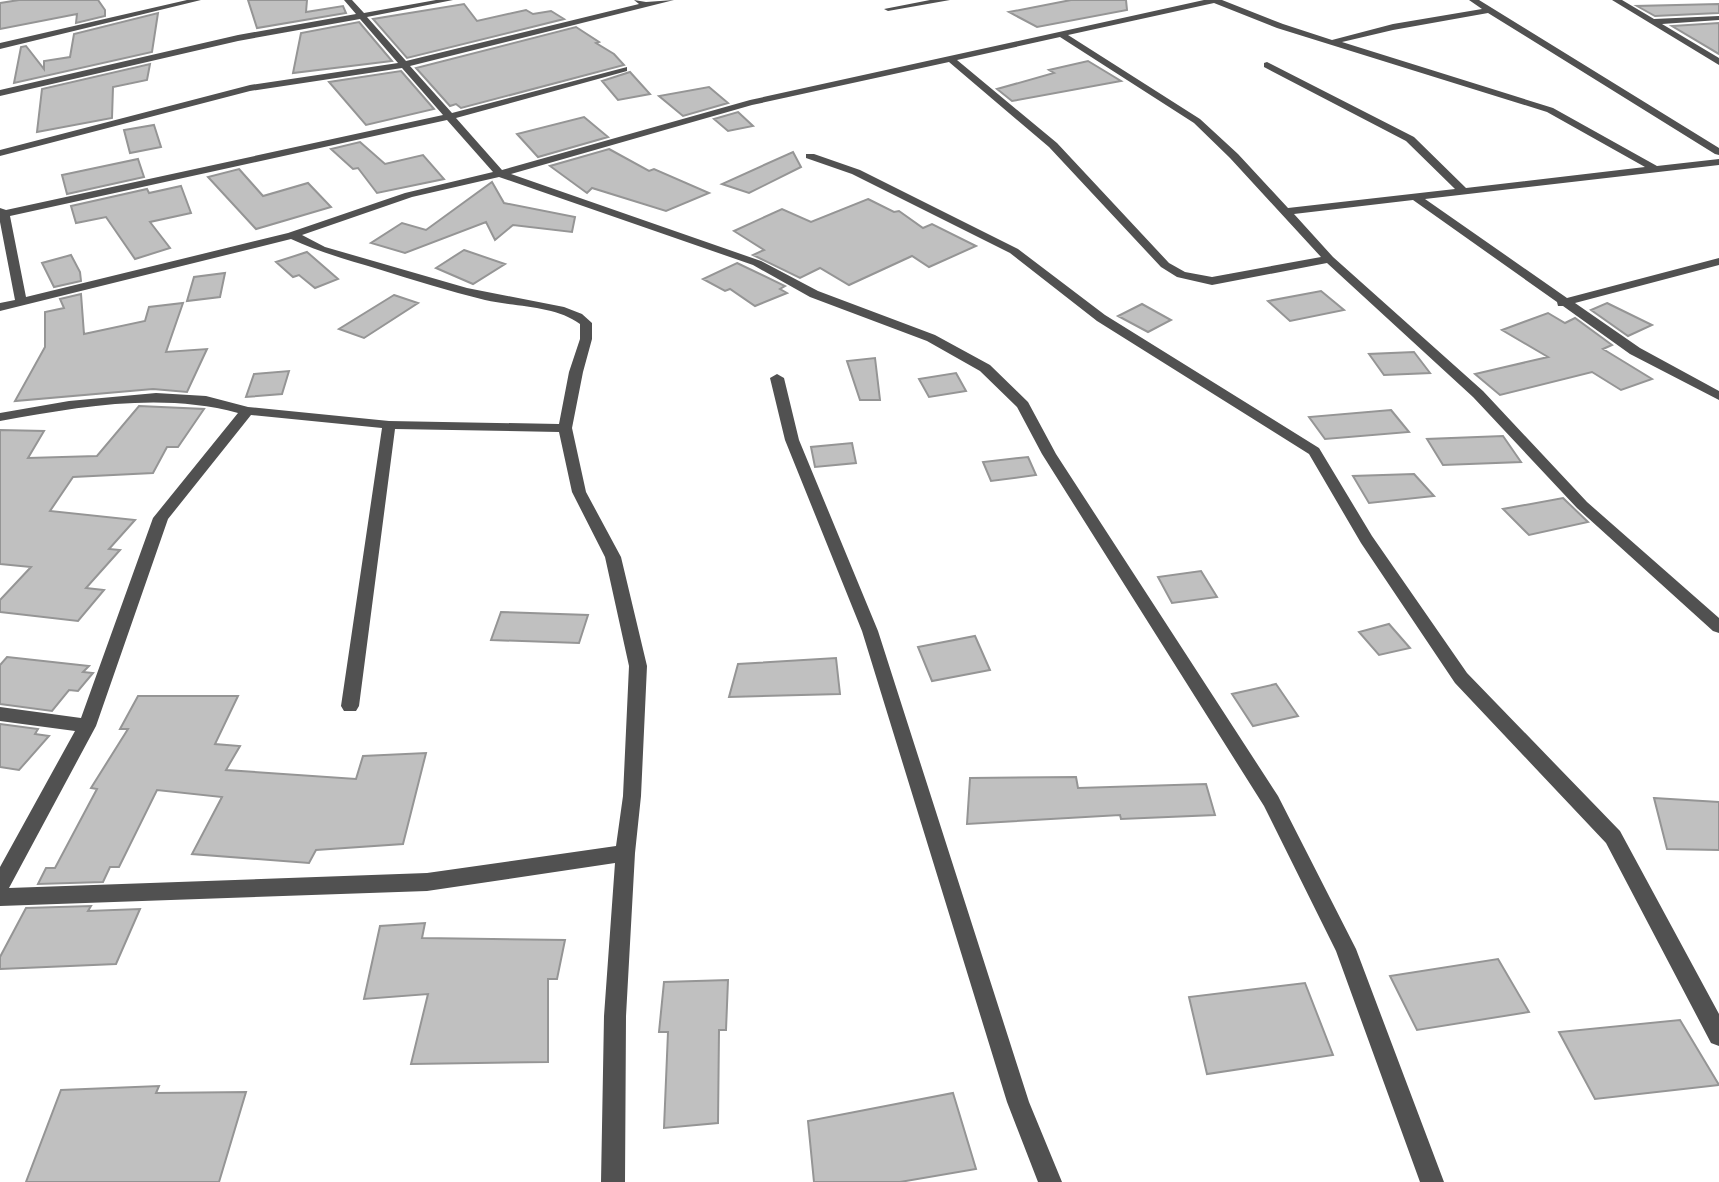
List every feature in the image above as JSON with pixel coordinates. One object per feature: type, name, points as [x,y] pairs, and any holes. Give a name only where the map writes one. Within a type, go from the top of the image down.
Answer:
[{"type":"street","points":[[0,46],[197,0]]},
{"type":"street","points":[[348,0],[500,174],[757,263],[814,294],[931,338],[985,368],[1023,405],[1049,454],[1271,801],[1346,949],[1432,1182]]},
{"type":"street","points":[[0,93],[238,38],[449,0]]},
{"type":"street","points":[[0,153],[250,88],[402,65],[642,3],[670,0]]},
{"type":"street","points":[[888,9],[946,0]]},
{"type":"street","points":[[0,307],[292,235],[409,195],[500,174],[750,103],[1064,36],[1215,0],[1332,42],[1550,110],[1655,169]]},
{"type":"street","points":[[1473,0],[1719,152]]},
{"type":"street","points":[[1616,0],[1719,62]]},
{"type":"street","points":[[1332,42],[1393,27],[1489,10]]},
{"type":"street","points":[[1650,22],[1719,18]]},
{"type":"street","points":[[1064,36],[1197,121],[1234,156],[1329,259],[1478,394],[1582,505],[1719,627]]},
{"type":"street","points":[[951,59],[1053,145],[1165,265],[1181,275],[1212,281],[1329,259]]},
{"type":"street","points":[[1267,65],[1410,139],[1463,191]]},
{"type":"street","points":[[21,302],[2,212],[449,116],[624,69]]},
{"type":"street","points":[[810,156],[856,172],[1014,251],[1101,318],[1314,451],[1366,539],[1461,678],[1613,837],[1719,1036]]},
{"type":"street","points":[[1285,212],[1719,162]]},
{"type":"street","points":[[1415,197],[1562,303],[1635,351],[1719,396]]},
{"type":"street","points":[[292,235],[321,249],[511,302],[563,310],[586,323],[586,339],[565,428],[579,492],[613,557],[638,666],[632,796],[625,853],[615,1016],[613,1182]]},
{"type":"street","points":[[1562,303],[1719,261]]},
{"type":"street","points":[[777,378],[792,440],[870,631],[1018,1102],[1050,1182]]},
{"type":"street","points":[[0,417],[69,405],[156,397],[206,400],[247,411],[389,425],[565,428]]},
{"type":"street","points":[[0,886],[87,726],[161,518],[247,411]]},
{"type":"street","points":[[350,706],[389,425]]},
{"type":"street","points":[[0,714],[87,726]]},
{"type":"street","points":[[0,897],[427,882],[625,853]]},
{"type":"building","points":[[19,0],[98,0],[105,10],[105,16],[76,23],[77,14],[0,29],[0,3]]},
{"type":"building","points":[[248,0],[307,0],[306,12],[343,6],[346,13],[257,28]]},
{"type":"building","points":[[1071,0],[1126,0],[1127,10],[1037,27],[1009,12]]},
{"type":"building","points":[[464,4],[477,21],[526,10],[533,14],[551,11],[564,19],[407,58],[373,19]]},
{"type":"building","points":[[1719,4],[1719,13],[1655,16],[1637,6]]},
{"type":"building","points":[[158,13],[152,52],[14,83],[21,47],[26,46],[44,69],[44,61],[70,57],[74,34]]},
{"type":"building","points":[[359,22],[392,61],[293,73],[301,33]]},
{"type":"building","points":[[1719,23],[1719,54],[1672,26]]},
{"type":"building","points":[[576,27],[599,42],[596,43],[614,54],[624,65],[461,108],[456,104],[450,106],[416,68]]},
{"type":"building","points":[[1088,61],[1121,81],[1012,101],[997,89],[1054,73],[1049,70]]},
{"type":"building","points":[[150,64],[147,80],[113,87],[112,118],[37,132],[42,89]]},
{"type":"building","points":[[401,71],[434,109],[366,125],[329,82]]},
{"type":"building","points":[[630,72],[650,94],[618,100],[602,81]]},
{"type":"building","points":[[709,87],[728,103],[683,116],[659,96]]},
{"type":"building","points":[[738,112],[753,126],[728,131],[714,119]]},
{"type":"building","points":[[584,117],[608,137],[538,157],[517,134]]},
{"type":"building","points":[[154,125],[161,147],[130,153],[124,130]]},
{"type":"building","points":[[360,142],[385,164],[423,155],[444,179],[377,193],[358,168],[353,169],[331,149]]},
{"type":"building","points":[[609,149],[649,171],[654,169],[709,193],[666,211],[592,188],[587,193],[550,166]]},
{"type":"building","points":[[793,152],[801,167],[749,193],[722,184]]},
{"type":"building","points":[[138,159],[144,177],[67,194],[62,175]]},
{"type":"building","points":[[239,169],[263,196],[308,183],[331,207],[256,229],[208,177]]},
{"type":"building","points":[[492,182],[504,203],[575,217],[572,232],[513,225],[495,240],[486,222],[405,253],[371,243],[402,223],[426,230]]},
{"type":"building","points":[[181,186],[191,213],[150,222],[170,248],[135,259],[106,217],[76,223],[71,206],[147,189],[149,193]]},
{"type":"building","points":[[868,199],[894,212],[899,211],[923,228],[932,224],[976,246],[929,267],[912,256],[849,285],[820,268],[800,278],[753,255],[764,250],[734,231],[782,209],[811,222]]},
{"type":"building","points":[[464,250],[505,264],[473,284],[436,268]]},
{"type":"building","points":[[307,252],[338,279],[315,288],[299,275],[293,277],[276,262]]},
{"type":"building","points":[[71,255],[81,281],[54,287],[42,263]]},
{"type":"building","points":[[737,263],[785,286],[780,289],[787,293],[755,306],[730,289],[725,291],[703,279]]},
{"type":"building","points":[[225,273],[220,297],[187,301],[194,277]]},
{"type":"building","points":[[1321,291],[1344,310],[1290,321],[1268,301]]},
{"type":"building","points":[[81,294],[84,334],[145,321],[149,307],[183,303],[166,352],[207,349],[187,392],[153,389],[15,401],[45,347],[45,312],[64,308],[60,299]]},
{"type":"building","points":[[394,295],[418,303],[364,338],[339,329]]},
{"type":"building","points":[[1607,303],[1652,325],[1628,336],[1591,310]]},
{"type":"building","points":[[1142,304],[1171,320],[1148,332],[1118,316]]},
{"type":"building","points":[[1548,313],[1565,323],[1575,318],[1612,345],[1603,349],[1652,379],[1621,390],[1592,372],[1500,395],[1475,374],[1548,357],[1502,330]]},
{"type":"building","points":[[1414,352],[1430,373],[1384,375],[1369,354]]},
{"type":"building","points":[[875,358],[880,400],[860,400],[847,361]]},
{"type":"building","points":[[289,371],[282,394],[246,397],[254,374]]},
{"type":"building","points":[[956,373],[966,391],[929,397],[919,379]]},
{"type":"building","points":[[139,406],[204,409],[178,447],[167,447],[153,473],[73,477],[50,511],[135,520],[109,549],[120,550],[86,588],[104,590],[78,621],[0,612],[0,600],[31,567],[0,564],[0,430],[44,431],[28,458],[97,456]]},
{"type":"building","points":[[1391,410],[1409,432],[1325,439],[1309,417]]},
{"type":"building","points":[[1503,436],[1521,462],[1443,465],[1427,439]]},
{"type":"building","points":[[852,443],[856,463],[815,467],[811,447]]},
{"type":"building","points":[[1028,457],[1036,475],[991,481],[983,462]]},
{"type":"building","points":[[1414,474],[1434,496],[1369,503],[1353,476]]},
{"type":"building","points":[[1563,498],[1588,522],[1529,535],[1503,509]]},
{"type":"building","points":[[1201,571],[1217,597],[1172,603],[1158,577]]},
{"type":"building","points":[[501,612],[588,615],[579,643],[491,640]]},
{"type":"building","points":[[1389,624],[1410,648],[1379,655],[1359,632]]},
{"type":"building","points":[[975,636],[990,670],[932,681],[918,647]]},
{"type":"building","points":[[7,657],[89,666],[83,672],[93,673],[78,691],[69,690],[52,711],[0,704],[0,665]]},
{"type":"building","points":[[836,658],[840,694],[729,697],[738,664]]},
{"type":"building","points":[[1276,684],[1298,716],[1253,726],[1232,694]]},
{"type":"building","points":[[138,696],[238,696],[215,744],[240,746],[226,770],[356,779],[363,756],[426,753],[403,844],[316,850],[309,863],[192,854],[222,797],[157,790],[119,867],[110,867],[103,882],[38,884],[46,868],[55,868],[97,789],[91,788],[128,729],[120,729]]},
{"type":"building","points":[[0,724],[38,729],[35,734],[49,736],[19,770],[0,767]]},
{"type":"building","points":[[1076,777],[1078,788],[1206,784],[1215,815],[1121,819],[1120,815],[967,824],[970,778]]},
{"type":"building","points":[[1654,798],[1719,802],[1719,850],[1667,849]]},
{"type":"building","points":[[91,906],[88,911],[140,909],[116,964],[0,969],[0,957],[26,908]]},
{"type":"building","points":[[425,923],[422,938],[565,940],[557,979],[548,979],[548,1062],[411,1064],[428,994],[364,999],[380,926]]},
{"type":"building","points":[[1498,959],[1529,1012],[1417,1030],[1390,976]]},
{"type":"building","points":[[728,980],[726,1030],[719,1030],[718,1123],[664,1128],[668,1032],[659,1032],[664,982]]},
{"type":"building","points":[[1305,983],[1333,1055],[1207,1074],[1189,997]]},
{"type":"building","points":[[1680,1020],[1719,1085],[1595,1099],[1559,1032]]},
{"type":"building","points":[[159,1086],[156,1093],[246,1092],[219,1182],[26,1182],[61,1090]]},
{"type":"building","points":[[953,1093],[976,1169],[900,1182],[814,1182],[808,1121]]}]
